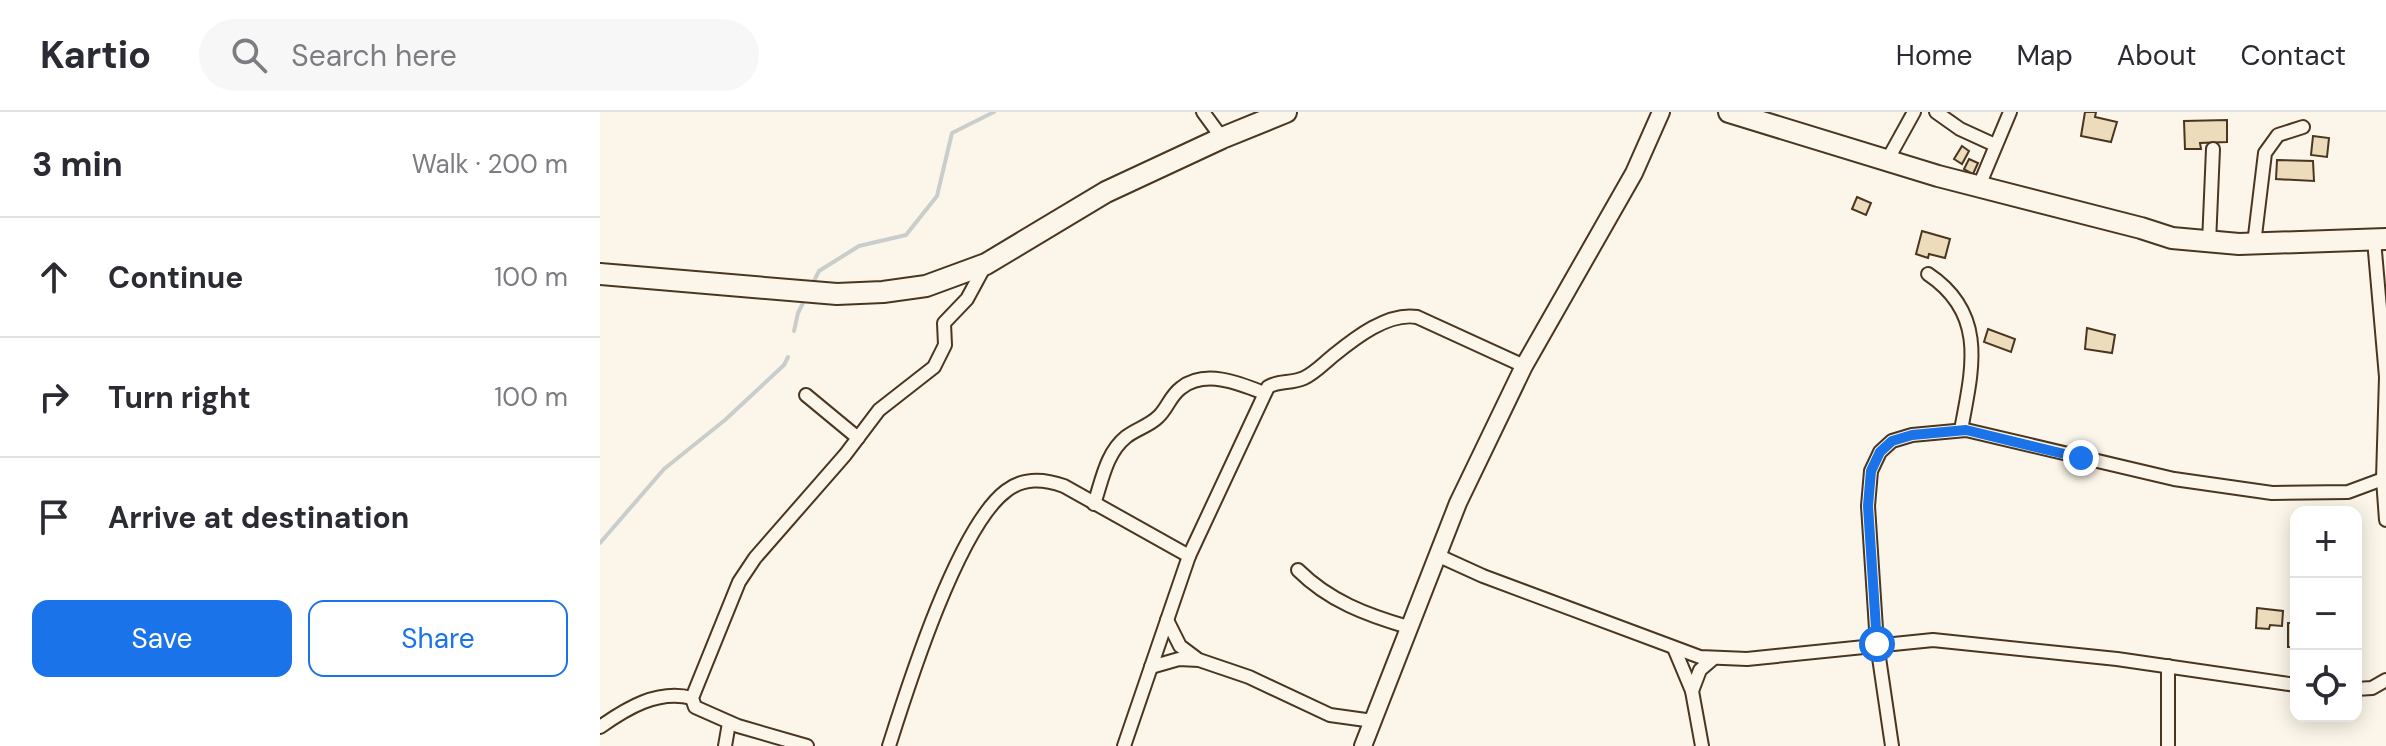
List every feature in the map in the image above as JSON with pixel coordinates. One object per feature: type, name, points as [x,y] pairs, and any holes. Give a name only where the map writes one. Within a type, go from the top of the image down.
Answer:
[{"type":"highway","points":[[600,274],[837,294],[926,286],[986,264],[1106,192],[1286,112]]},
{"type":"highway","points":[[1729,112],[1938,176],[2172,238],[2254,244],[2380,240]]},
{"type":"street","points":[[1203,112],[1222,138]]},
{"type":"street","points":[[1363,746],[1458,503],[1524,366],[1634,173],[1661,112]]},
{"type":"street","points":[[1888,159],[1914,112]]},
{"type":"street","points":[[1936,112],[1960,129],[1995,145]]},
{"type":"street","points":[[1979,186],[2010,112]]},
{"type":"street","points":[[2254,244],[2265,153],[2278,135],[2303,127]]},
{"type":"street","points":[[2209,243],[2213,149]]},
{"type":"street","points":[[2380,240],[2386,377],[2383,479],[2386,520]]},
{"type":"street","points":[[807,746],[729,723],[699,710],[692,703],[692,698],[739,582],[755,558],[879,410],[934,367],[945,345],[944,323],[967,299],[986,264]]},
{"type":"street","points":[[1928,274],[1946,287],[1960,305],[1972,344],[1972,375],[1961,430]]},
{"type":"street","points":[[1124,746],[1189,556],[1264,393],[1274,383],[1292,383],[1310,375],[1360,337],[1405,315],[1417,317],[1524,366]]},
{"type":"street","points":[[1094,504],[1110,457],[1119,444],[1156,420],[1182,386],[1210,378],[1240,383],[1264,393]]},
{"type":"street","points":[[806,395],[858,438]]},
{"type":"street","points":[[1892,746],[1877,644],[1868,506],[1871,471],[1880,452],[1892,441],[1912,435],[1961,430],[2174,479],[2272,493],[2348,492],[2383,479]]},
{"type":"street","points":[[889,746],[910,679],[967,544],[986,511],[1007,490],[1039,480],[1064,486],[1189,556]]},
{"type":"street","points":[[1439,556],[1483,576],[1700,657],[1747,659],[1933,640],[2168,666],[2290,684]]},
{"type":"street","points":[[1298,570],[1315,587],[1360,612],[1408,627]]},
{"type":"street","points":[[1167,620],[1180,646],[1199,660]]},
{"type":"street","points":[[1674,648],[1692,691],[1702,746]]},
{"type":"street","points":[[1692,691],[1700,670],[1714,658]]},
{"type":"street","points":[[1151,667],[1179,659],[1199,660],[1249,677],[1330,715],[1373,721]]},
{"type":"street","points":[[2168,666],[2168,746]]},
{"type":"street","points":[[2362,689],[2372,688],[2386,680]]},
{"type":"street","points":[[600,727],[643,702],[678,694],[692,698]]},
{"type":"street","points":[[725,746],[729,723]]},
{"type":"building","points":[[2085,112],[2096,112],[2095,117],[2117,122],[2111,142],[2081,136]]},
{"type":"building","points":[[2227,120],[2227,142],[2200,143],[2201,149],[2185,149],[2184,121]]},
{"type":"building","points":[[2313,136],[2329,138],[2327,157],[2311,155]]},
{"type":"building","points":[[1962,146],[1969,151],[1962,164],[1954,159]]},
{"type":"building","points":[[1969,159],[1978,163],[1973,174],[1964,169]]},
{"type":"building","points":[[2277,160],[2313,161],[2314,181],[2276,179]]},
{"type":"building","points":[[1857,197],[1871,203],[1866,215],[1852,209]]},
{"type":"building","points":[[1922,231],[1950,239],[1945,258],[1916,254]]},
{"type":"building","points":[[2087,328],[2115,335],[2112,353],[2085,349]]},
{"type":"building","points":[[1988,329],[2015,339],[2011,352],[1984,342]]},
{"type":"building","points":[[2257,608],[2283,611],[2282,626],[2256,628]]},
{"type":"building","points":[[2288,623],[2290,623],[2290,647]]},
{"type":"waterway","points":[[812,285],[819,271],[859,246],[906,235],[937,196],[952,133],[994,112]]},
{"type":"waterway","points":[[794,331],[806,297]]},
{"type":"waterway","points":[[600,543],[664,469],[725,420],[784,365],[788,357]]},
{"type":"route","points":[[1877,644],[1868,506],[1871,471],[1880,452],[1892,441],[1912,435],[1966,430],[2081,458]]}]
